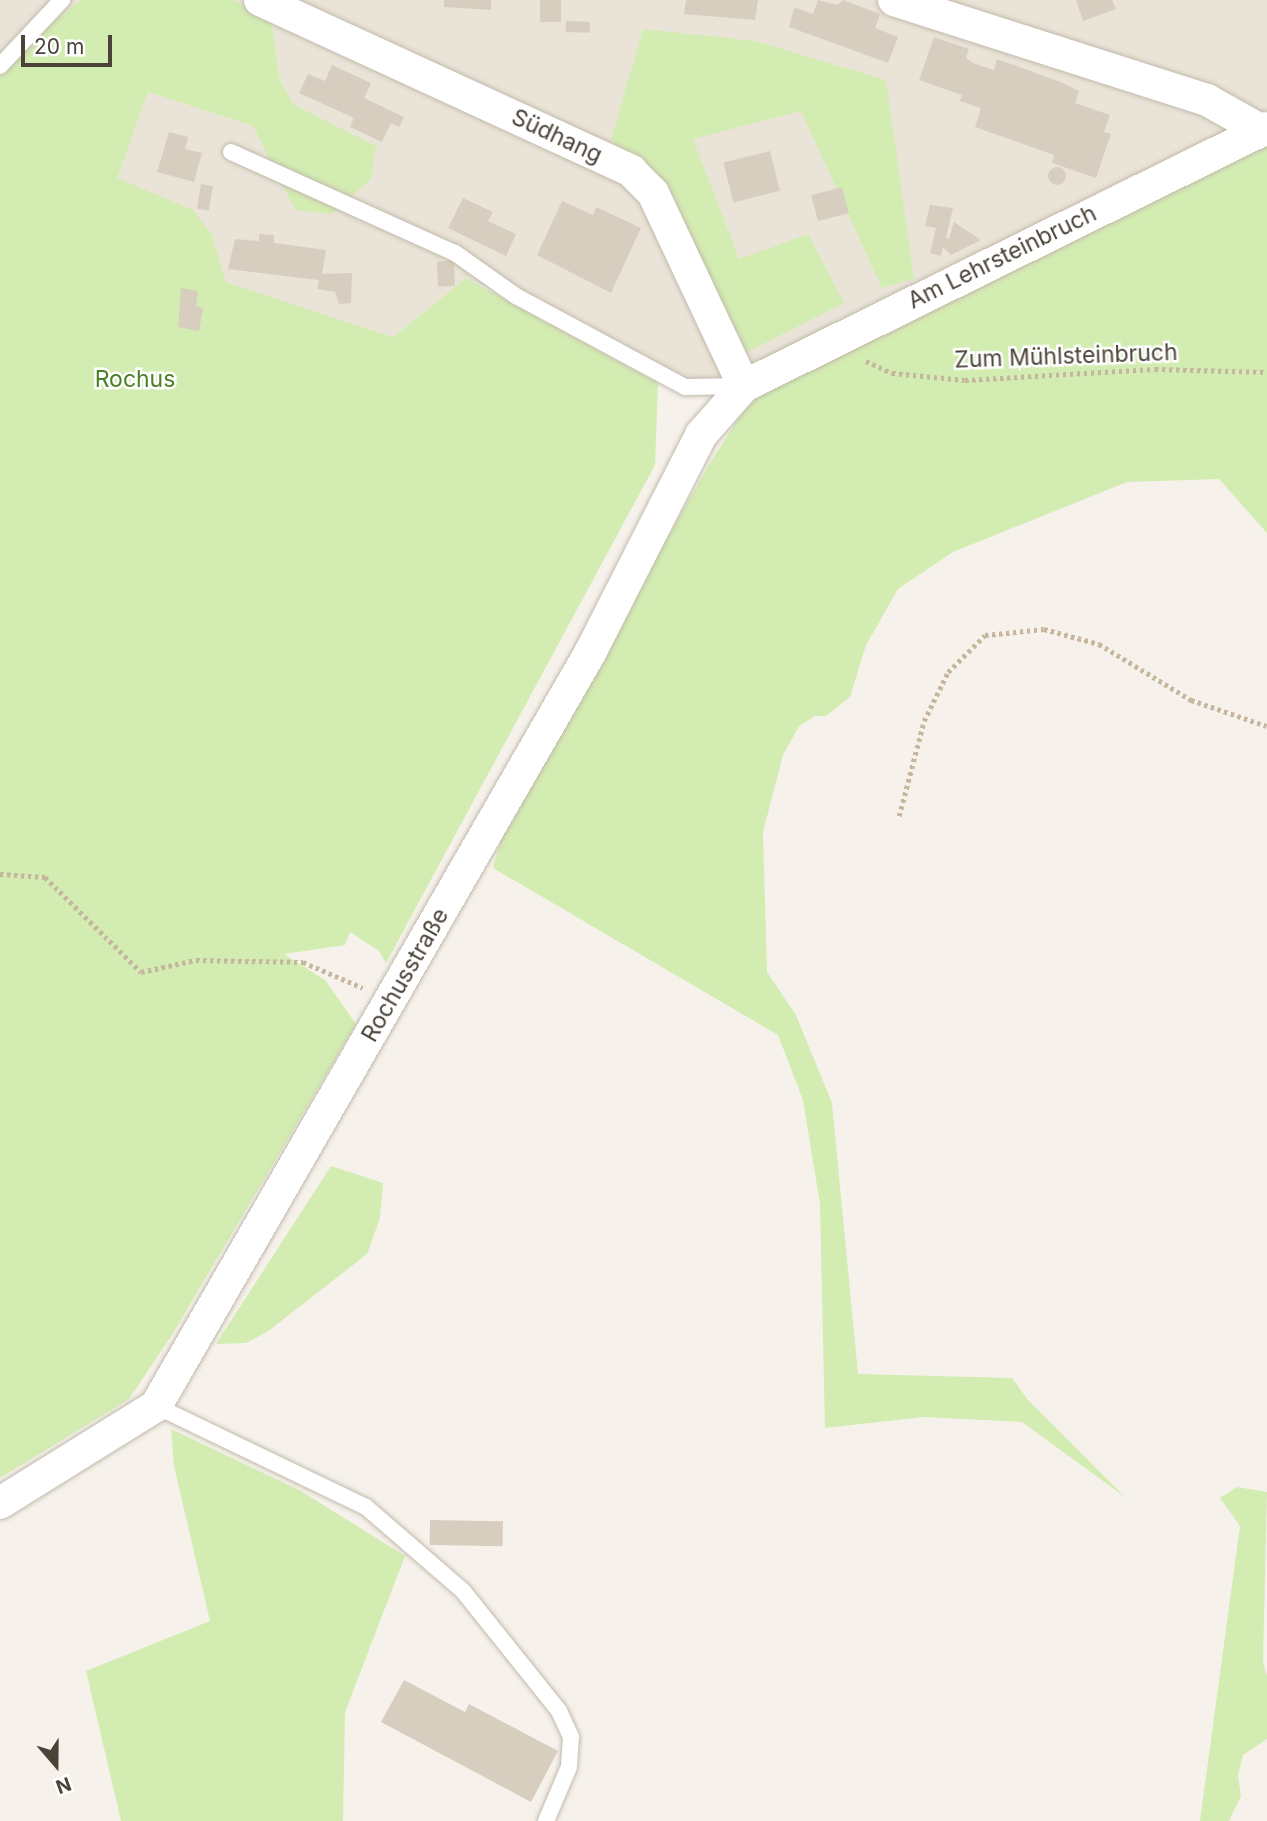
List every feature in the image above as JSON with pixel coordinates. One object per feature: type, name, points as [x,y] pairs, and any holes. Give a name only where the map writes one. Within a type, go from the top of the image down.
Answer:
[{"type":"street","name":"Südhang","points":[[260,0],[631,171],[653,193],[744,386]]},
{"type":"street","name":"Am Lehrsteinbruch","points":[[894,0],[1207,100],[1264,130]]},
{"type":"street","name":"Am Lehrsteinbruch","points":[[744,386],[834,339],[1264,130]]},
{"type":"street","name":"Rochusstraße","points":[[0,1503],[156,1406],[590,653],[701,435],[744,386]]},
{"type":"lane","points":[[0,66],[62,0]]},
{"type":"lane","points":[[230,152],[455,253],[516,296],[685,387],[744,386]]},
{"type":"lane","points":[[156,1406],[366,1507],[463,1591],[559,1711],[570,1737],[569,1767],[545,1821]]},
{"type":"path","name":"Zum Mühlsteinbruch","points":[[834,339],[852,354],[892,373],[965,380],[1154,369],[1267,372]]},
{"type":"path","points":[[899,816],[924,722],[948,672],[985,635],[1044,629],[1099,644],[1191,700],[1267,726]]},
{"type":"path","points":[[0,874],[44,877],[102,929],[141,972],[196,960],[303,962],[392,1000]]},
{"type":"shaded area","points":[[0,0],[80,0],[0,68]]},
{"type":"shaded area","points":[[234,0],[1267,0],[1267,139],[772,384],[701,387],[466,278],[393,337],[226,282],[212,235],[116,178],[148,92],[253,126],[296,210],[375,146],[293,104],[280,80],[271,20]]},
{"type":"green space","name":"Rochus","points":[[80,0],[234,0],[271,20],[280,80],[293,104],[376,146],[371,179],[332,214],[295,210],[253,126],[148,92],[117,178],[193,210],[212,235],[226,282],[393,337],[466,278],[658,383],[655,465],[386,963],[379,951],[350,932],[345,945],[284,954],[325,980],[356,1024],[170,1338],[129,1399],[0,1478],[0,68]]},
{"type":"green space","points":[[643,29],[755,41],[886,80],[914,279],[882,288],[801,111],[693,139],[739,259],[808,234],[844,303],[743,354],[663,187],[611,140]]},
{"type":"green space","points":[[1267,139],[1267,533],[1219,479],[1127,482],[953,552],[898,589],[866,645],[850,697],[826,716],[815,716],[799,726],[783,755],[763,832],[767,972],[796,1015],[832,1103],[858,1374],[1012,1378],[1028,1400],[1125,1497],[1022,1422],[924,1417],[825,1428],[820,1204],[803,1100],[778,1035],[493,868],[506,821],[710,463],[750,400]]},
{"type":"green space","points":[[331,1166],[383,1183],[380,1218],[367,1254],[267,1332],[246,1343],[216,1344]]},
{"type":"green space","points":[[171,1429],[301,1491],[405,1556],[345,1712],[343,1821],[121,1821],[86,1671],[210,1621],[174,1466]]},
{"type":"green space","points":[[1237,1487],[1267,1492],[1263,1662],[1267,1676],[1267,1739],[1243,1755],[1238,1776],[1241,1796],[1229,1821],[1200,1821],[1240,1526],[1220,1498]]},
{"type":"building","points":[[444,0],[491,0],[491,10],[444,7]]},
{"type":"building","points":[[540,0],[561,0],[561,22],[540,22]]},
{"type":"building","points":[[686,0],[758,0],[755,20],[684,14]]},
{"type":"building","points":[[818,0],[838,5],[843,0],[880,14],[875,28],[898,37],[888,63],[789,27],[794,7],[813,14]]},
{"type":"building","points":[[1076,0],[1112,0],[1116,9],[1083,21]]},
{"type":"building","points":[[566,21],[590,22],[590,33],[566,32]]},
{"type":"building","points":[[934,37],[969,49],[966,58],[975,64],[994,70],[997,59],[1061,82],[1079,91],[1075,103],[1110,115],[1104,132],[1111,134],[1096,178],[1052,163],[1054,155],[975,127],[981,108],[960,101],[962,95],[919,80]]},
{"type":"building","points":[[332,65],[371,83],[364,98],[404,117],[399,127],[391,123],[382,142],[350,127],[354,118],[299,93],[308,74],[325,81]]},
{"type":"building","points":[[169,132],[188,137],[185,149],[202,153],[194,182],[157,172]]},
{"type":"building","points":[[770,151],[780,191],[733,202],[723,163]]},
{"type":"building","points":[[1053,167],[1061,167],[1066,176],[1064,183],[1053,185],[1048,180],[1048,172]]},
{"type":"building","points":[[201,184],[213,186],[209,211],[197,209]]},
{"type":"building","points":[[842,187],[849,213],[818,221],[811,195]]},
{"type":"building","points":[[463,198],[493,212],[488,221],[516,234],[506,256],[448,228]]},
{"type":"building","points":[[562,201],[593,215],[596,207],[641,228],[611,293],[537,255]]},
{"type":"building","points":[[930,205],[953,208],[946,238],[949,239],[954,222],[981,240],[951,255],[943,247],[941,256],[930,253],[936,228],[925,226]]},
{"type":"building","points":[[259,234],[274,235],[274,243],[326,250],[322,274],[352,273],[351,303],[339,304],[335,292],[317,289],[319,280],[228,269],[235,239],[259,241]]},
{"type":"building","points":[[454,261],[455,286],[438,287],[437,262]]},
{"type":"building","points":[[181,288],[198,291],[196,306],[203,308],[199,331],[178,327]]},
{"type":"building","points":[[430,1520],[503,1521],[503,1546],[430,1545]]},
{"type":"building","points":[[404,1680],[465,1712],[469,1704],[558,1751],[531,1802],[381,1722]]}]
